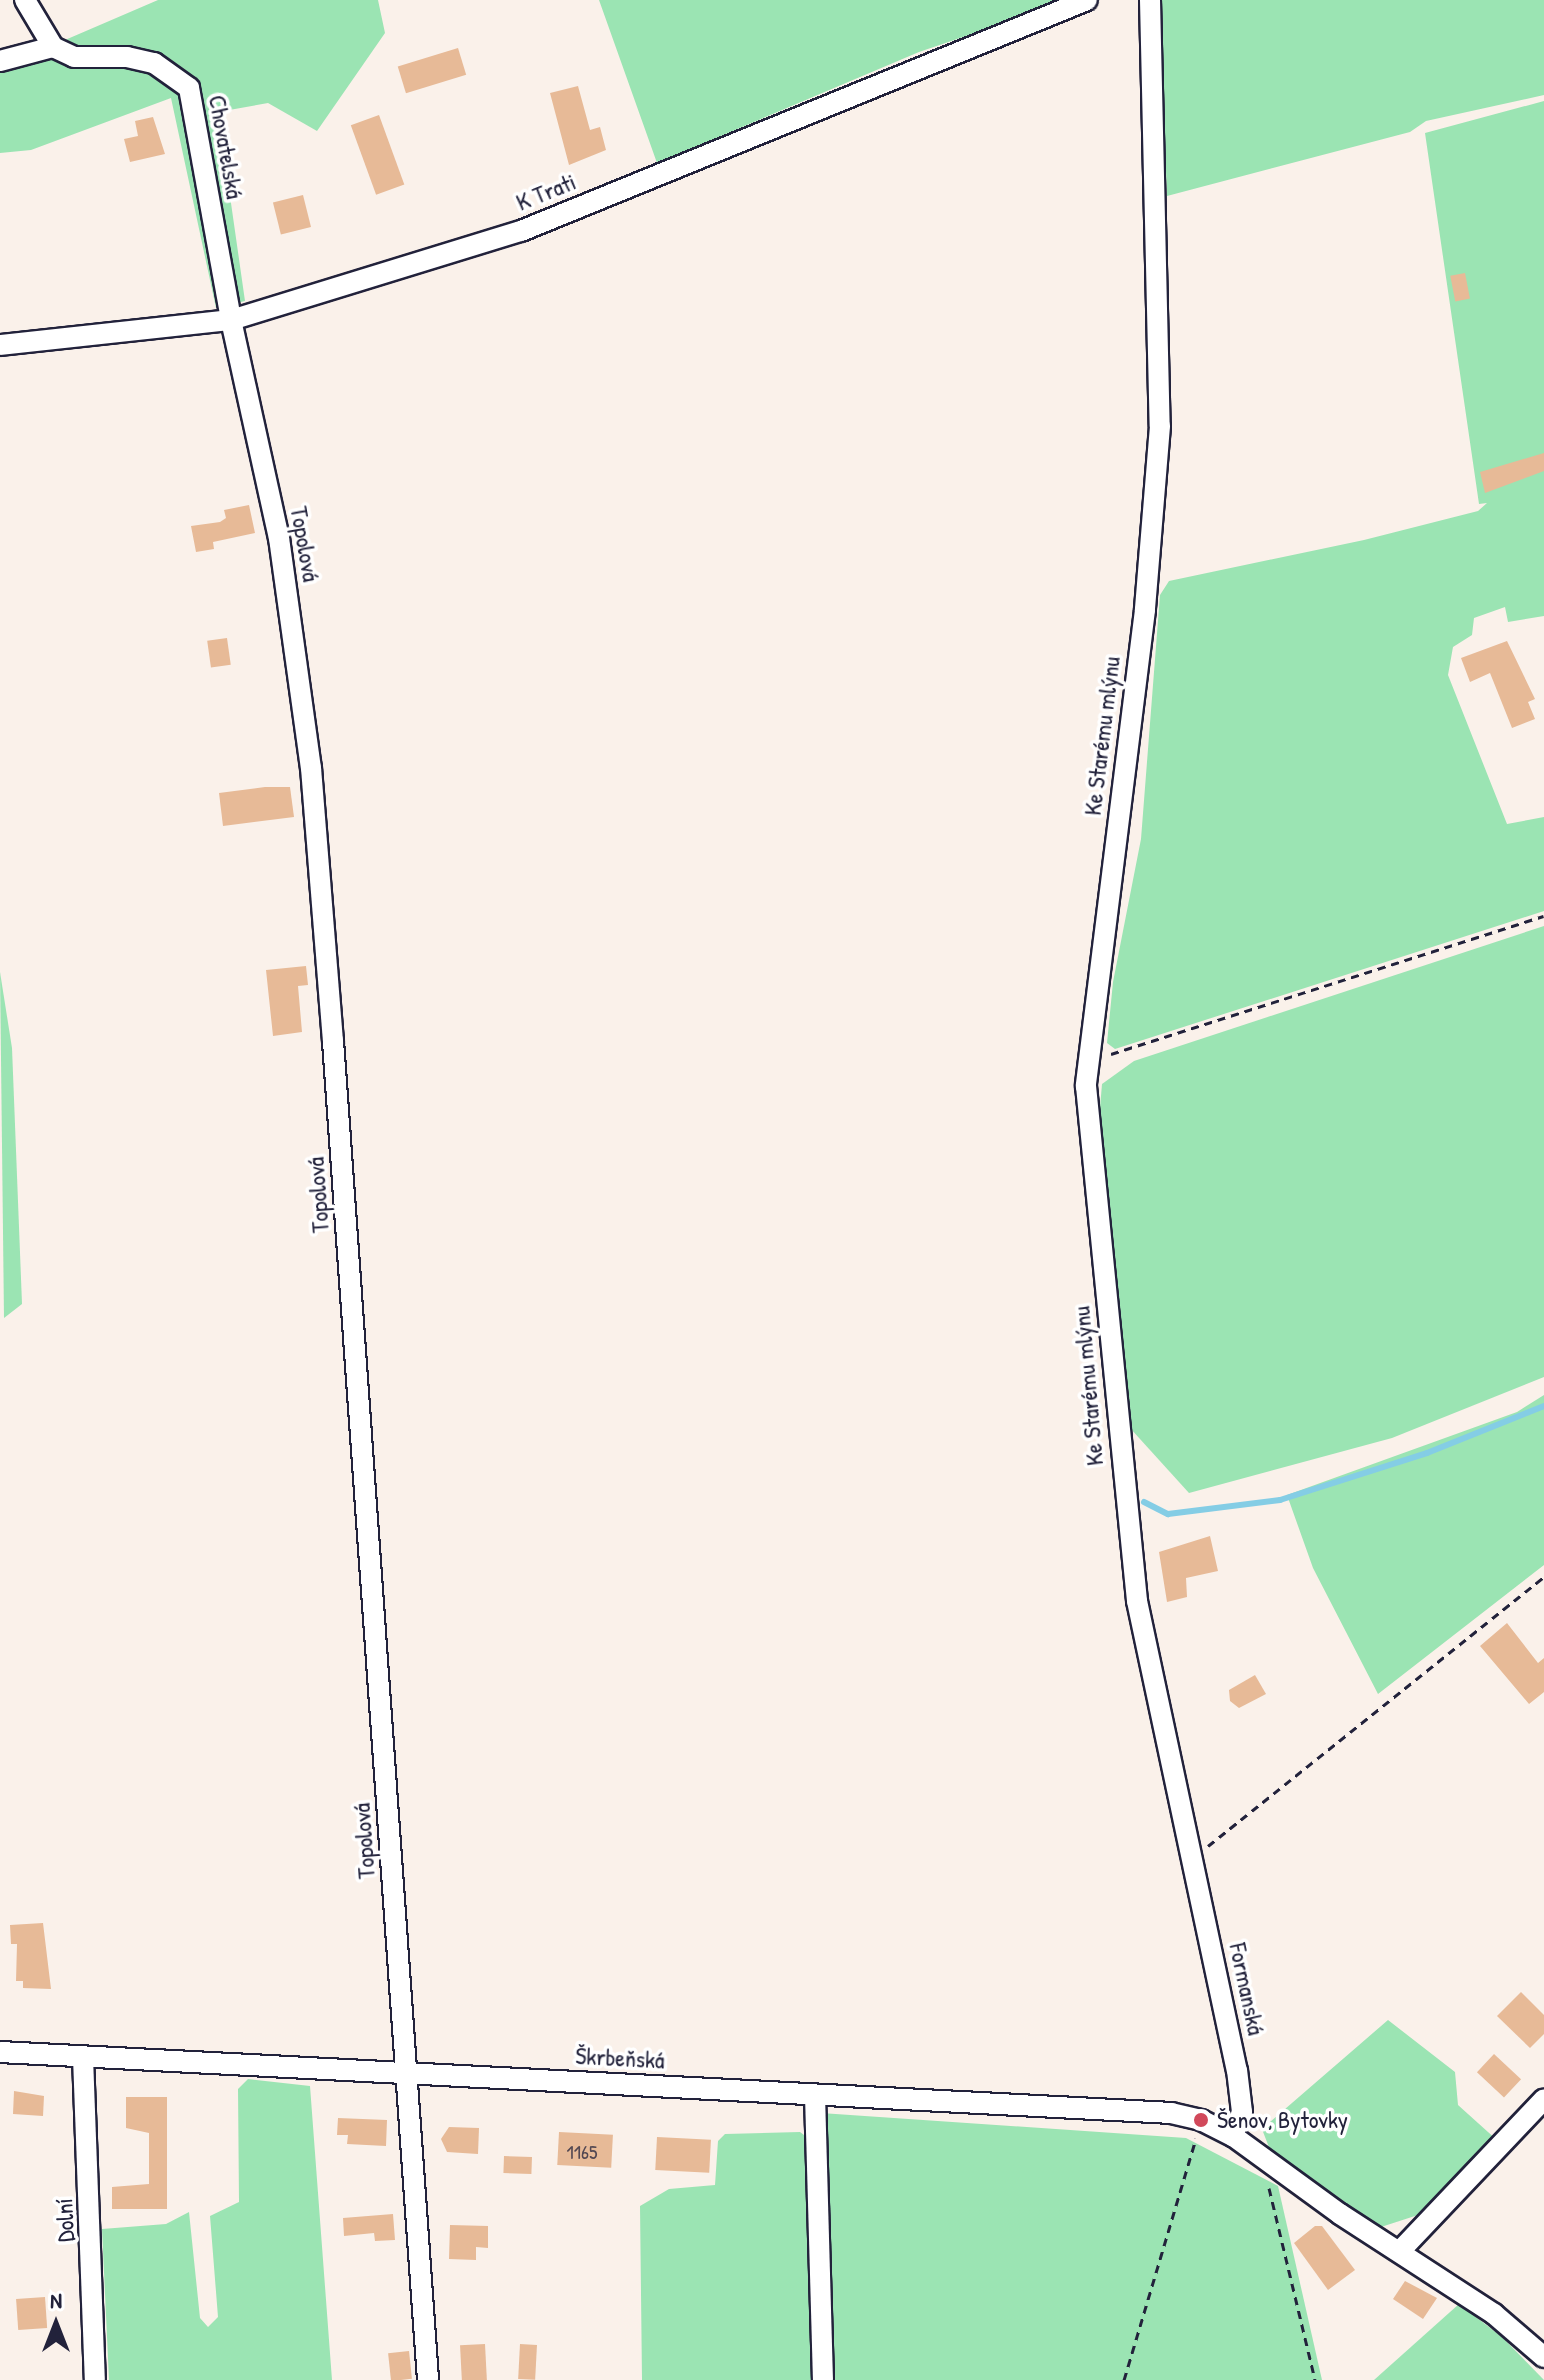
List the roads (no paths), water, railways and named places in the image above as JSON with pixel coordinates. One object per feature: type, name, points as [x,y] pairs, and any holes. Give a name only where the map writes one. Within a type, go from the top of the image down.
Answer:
[{"type":"street","points":[[0,61],[53,47],[25,0]]},
{"type":"street","name":"K Trati","points":[[0,345],[231,320],[521,231],[1087,0]]},
{"type":"street","name":"Ke Starému mlýnu","points":[[1122,1476],[1086,1086],[1145,610],[1160,426],[1150,0]]},
{"type":"street","name":"Chovatelská","points":[[53,47],[74,57],[127,57],[154,63],[189,88],[231,320]]},
{"type":"street","name":"Topolová","points":[[231,320],[279,538],[311,768],[428,2380]]},
{"type":"street","name":"Formanská","points":[[1122,1476],[1137,1601],[1237,2070],[1242,2112],[1233,2136]]},
{"type":"street","name":"Škrbeňská","points":[[0,2052],[1139,2110],[1201,2120],[1233,2136]]},
{"type":"street","name":"Dolní","points":[[83,2057],[95,2380]]},
{"type":"street","points":[[815,2095],[823,2380]]},
{"type":"street","points":[[1400,2251],[1544,2099]]},
{"type":"street","points":[[1233,2136],[1494,2314],[1544,2357]]},
{"type":"waterway","points":[[1144,1502],[1168,1514],[1280,1500],[1427,1453],[1544,1406]]},
{"type":"place","name":"Šenov, Bytovky","points":[[1201,2120]]}]
